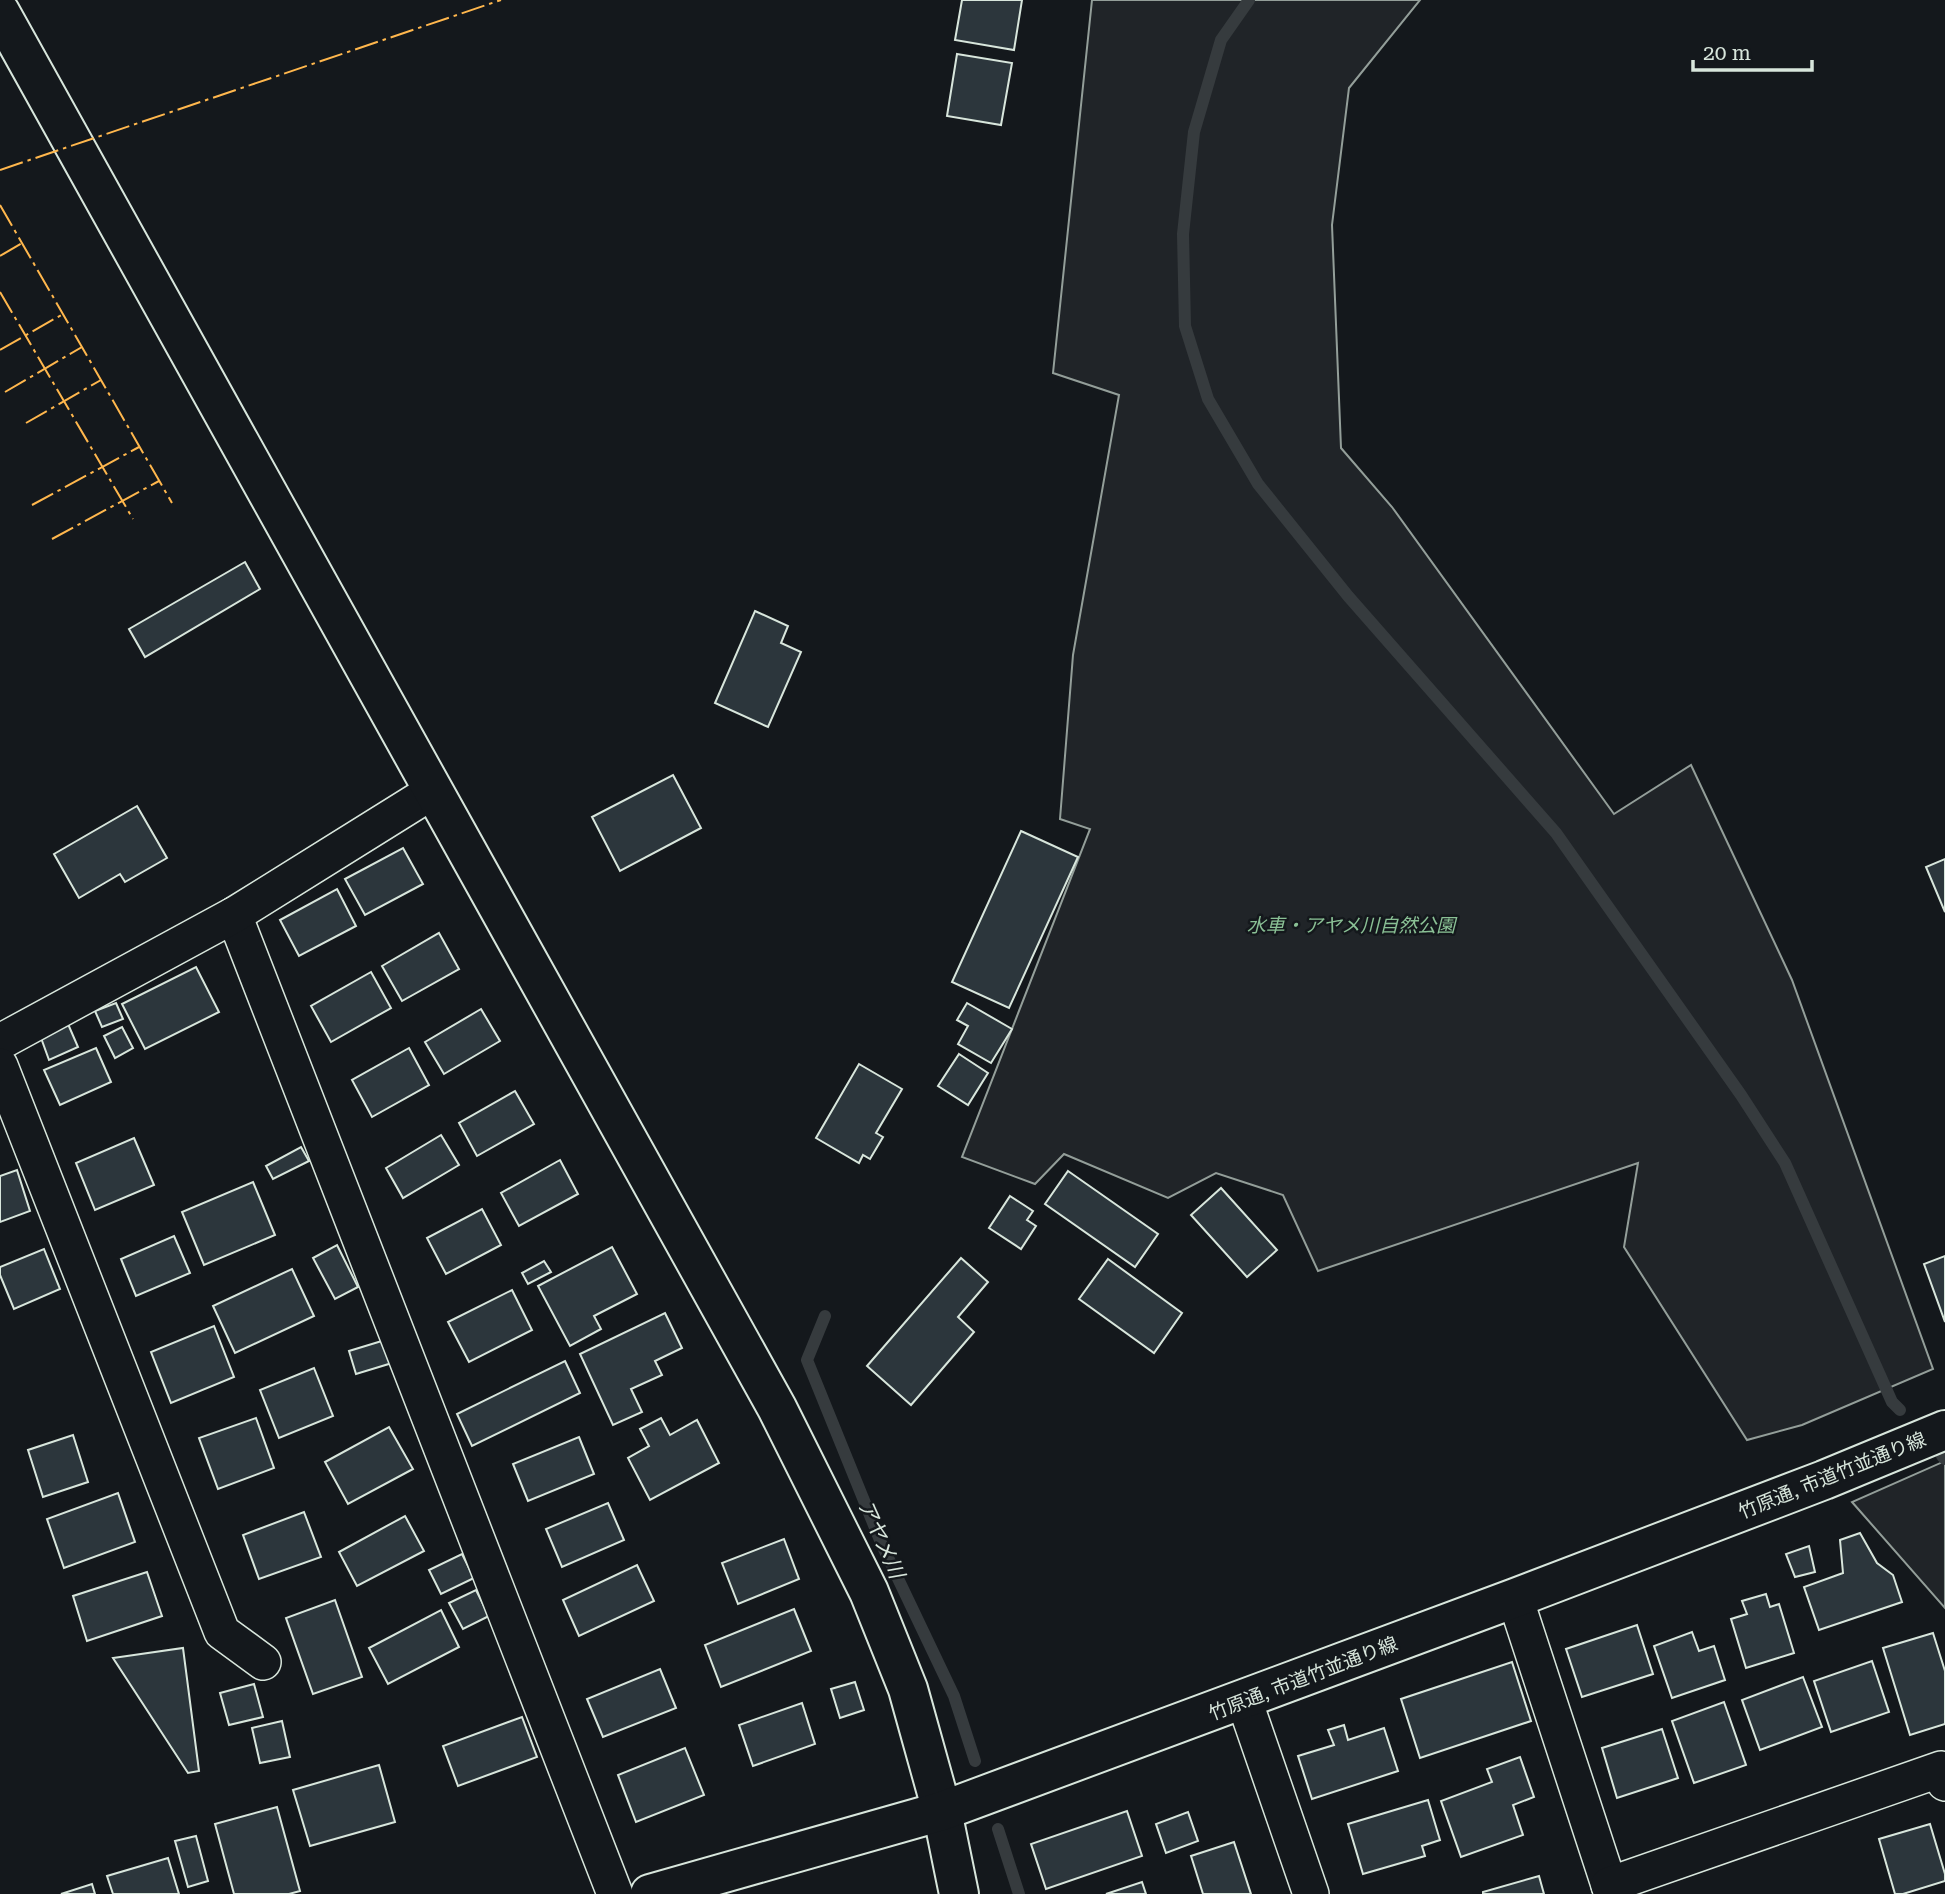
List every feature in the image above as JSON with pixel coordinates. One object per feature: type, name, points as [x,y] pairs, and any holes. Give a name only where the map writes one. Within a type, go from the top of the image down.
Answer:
[{"type":"street","points":[[0,2],[6,0]]},
{"type":"street","points":[[0,12],[777,1408],[869,1592],[908,1689],[942,1811],[958,1894]]},
{"type":"street","points":[[0,1042],[234,915],[433,791]]},
{"type":"street","points":[[234,915],[615,1894]]},
{"type":"street","points":[[0,1066],[222,1632],[263,1662]]},
{"type":"street","name":"竹原通, 市道竹並通り線","points":[[650,1894],[942,1811],[1515,1598],[1824,1480],[1945,1430]]},
{"type":"street","points":[[1515,1598],[1610,1890],[1941,1769],[1945,1783]]},
{"type":"street","points":[[1244,1700],[1311,1894]]},
{"type":"green space","name":"水車・アヤメ川自然公園","points":[[1092,0],[1420,0],[1349,88],[1332,225],[1341,448],[1392,507],[1614,814],[1691,765],[1792,980],[1933,1369],[1802,1425],[1747,1440],[1624,1247],[1638,1163],[1318,1271],[1283,1195],[1216,1173],[1168,1198],[1064,1154],[1035,1184],[962,1157],[1090,829],[1060,819],[1073,655],[1119,395],[1053,373]]},
{"type":"green space","points":[[1945,1461],[1945,1608],[1852,1502]]},
{"type":"building","points":[[962,0],[1022,0],[1014,50],[955,40]]},
{"type":"building","points":[[957,54],[1012,63],[1001,125],[947,116]]},
{"type":"building","points":[[245,562],[260,589],[145,657],[129,629]]},
{"type":"building","points":[[755,611],[788,626],[781,643],[801,652],[768,727],[715,703]]},
{"type":"building","points":[[673,775],[701,828],[620,871],[592,817]]},
{"type":"building","points":[[137,806],[167,858],[125,882],[120,874],[79,898],[54,854]]},
{"type":"building","points":[[1021,831],[1078,857],[1009,1008],[952,982]]},
{"type":"building","points":[[403,848],[423,884],[365,915],[345,879]]},
{"type":"building","points":[[1945,859],[1945,912],[1926,867]]},
{"type":"building","points":[[337,889],[356,926],[299,956],[280,920]]},
{"type":"building","points":[[439,933],[459,969],[402,1001],[382,966]]},
{"type":"building","points":[[196,967],[219,1012],[145,1049],[122,1004]]},
{"type":"building","points":[[371,972],[391,1008],[331,1042],[311,1006]]},
{"type":"building","points":[[116,1003],[123,1019],[102,1027],[95,1011]]},
{"type":"building","points":[[967,1003],[1012,1029],[991,1063],[958,1044],[968,1026],[957,1020]]},
{"type":"building","points":[[481,1009],[500,1041],[444,1074],[425,1042]]},
{"type":"building","points":[[68,1024],[78,1047],[49,1060],[40,1035]]},
{"type":"building","points":[[122,1027],[133,1048],[115,1058],[104,1036]]},
{"type":"building","points":[[96,1048],[111,1082],[60,1105],[44,1070]]},
{"type":"building","points":[[409,1048],[429,1085],[372,1117],[352,1080]]},
{"type":"building","points":[[959,1054],[988,1073],[968,1105],[938,1086]]},
{"type":"building","points":[[859,1064],[902,1089],[876,1133],[883,1137],[870,1159],[863,1155],[859,1163],[816,1138]]},
{"type":"building","points":[[515,1091],[534,1124],[477,1156],[459,1123]]},
{"type":"building","points":[[441,1135],[459,1165],[403,1198],[386,1168]]},
{"type":"building","points":[[134,1138],[154,1185],[95,1210],[76,1163]]},
{"type":"building","points":[[301,1147],[309,1161],[273,1179],[266,1166]]},
{"type":"building","points":[[560,1160],[578,1194],[519,1226],[501,1193]]},
{"type":"building","points":[[17,1170],[30,1211],[0,1222],[0,1176]]},
{"type":"building","points":[[1068,1171],[1158,1234],[1135,1267],[1045,1204]]},
{"type":"building","points":[[253,1182],[275,1235],[204,1265],[182,1212]]},
{"type":"building","points":[[1221,1188],[1277,1250],[1247,1277],[1191,1215]]},
{"type":"building","points":[[1010,1196],[1033,1211],[1027,1220],[1036,1226],[1021,1249],[989,1228]]},
{"type":"building","points":[[482,1209],[501,1245],[446,1274],[427,1238]]},
{"type":"building","points":[[174,1236],[190,1273],[136,1296],[121,1259]]},
{"type":"building","points":[[337,1245],[358,1287],[335,1299],[313,1258]]},
{"type":"building","points":[[612,1247],[637,1294],[594,1316],[601,1329],[570,1346],[538,1286]]},
{"type":"building","points":[[44,1249],[60,1289],[14,1309],[0,1275],[0,1267]]},
{"type":"building","points":[[1945,1256],[1945,1322],[1924,1264]]},
{"type":"building","points":[[961,1258],[988,1282],[958,1317],[974,1332],[911,1405],[867,1366]]},
{"type":"building","points":[[1108,1259],[1182,1313],[1154,1353],[1079,1299]]},
{"type":"building","points":[[544,1261],[551,1272],[528,1284],[522,1273]]},
{"type":"building","points":[[292,1269],[314,1316],[235,1353],[213,1306]]},
{"type":"building","points":[[512,1290],[532,1330],[469,1362],[448,1322]]},
{"type":"building","points":[[665,1313],[682,1348],[655,1361],[662,1375],[631,1389],[642,1412],[613,1425],[580,1354]]},
{"type":"building","points":[[214,1326],[234,1377],[171,1403],[151,1352]]},
{"type":"building","points":[[385,1340],[392,1363],[356,1374],[349,1351]]},
{"type":"building","points":[[565,1361],[580,1393],[472,1446],[457,1414]]},
{"type":"building","points":[[314,1368],[333,1416],[279,1438],[260,1390]]},
{"type":"building","points":[[256,1418],[274,1468],[218,1489],[199,1438]]},
{"type":"building","points":[[661,1418],[670,1435],[697,1420],[719,1463],[650,1500],[628,1458],[649,1446],[640,1429]]},
{"type":"building","points":[[389,1427],[413,1469],[348,1504],[325,1462]]},
{"type":"building","points":[[73,1435],[88,1482],[43,1497],[28,1450]]},
{"type":"building","points":[[579,1437],[594,1474],[528,1501],[513,1464]]},
{"type":"building","points":[[118,1493],[135,1542],[64,1568],[47,1519]]},
{"type":"building","points":[[608,1503],[624,1540],[562,1567],[546,1529]]},
{"type":"building","points":[[304,1512],[321,1557],[259,1579],[243,1535]]},
{"type":"building","points":[[405,1516],[424,1551],[357,1586],[339,1552]]},
{"type":"building","points":[[1860,1533],[1877,1563],[1893,1575],[1902,1602],[1819,1630],[1804,1587],[1843,1573],[1840,1540]]},
{"type":"building","points":[[784,1539],[799,1579],[738,1604],[722,1563]]},
{"type":"building","points":[[1809,1546],[1815,1572],[1795,1577],[1786,1554]]},
{"type":"building","points":[[462,1554],[474,1578],[441,1594],[429,1570]]},
{"type":"building","points":[[637,1565],[654,1601],[579,1636],[563,1600]]},
{"type":"building","points":[[147,1572],[162,1616],[87,1641],[73,1596]]},
{"type":"building","points":[[476,1590],[489,1616],[463,1629],[449,1603]]},
{"type":"building","points":[[1766,1594],[1770,1607],[1779,1604],[1794,1653],[1746,1668],[1731,1619],[1747,1614],[1742,1601]]},
{"type":"building","points":[[335,1600],[362,1677],[313,1694],[286,1618]]},
{"type":"building","points":[[794,1609],[811,1651],[721,1687],[705,1645]]},
{"type":"building","points":[[441,1610],[459,1647],[388,1684],[369,1648]]},
{"type":"building","points":[[1637,1625],[1653,1674],[1582,1697],[1566,1649]]},
{"type":"building","points":[[1692,1632],[1699,1651],[1714,1646],[1725,1680],[1672,1698],[1654,1646]]},
{"type":"building","points":[[1933,1633],[1945,1671],[1945,1724],[1910,1735],[1883,1648]]},
{"type":"building","points":[[183,1648],[199,1771],[188,1773],[113,1658]]},
{"type":"building","points":[[1872,1661],[1889,1712],[1831,1732],[1814,1681]]},
{"type":"building","points":[[1512,1662],[1531,1721],[1420,1758],[1401,1699]]},
{"type":"building","points":[[660,1669],[676,1708],[603,1737],[587,1699]]},
{"type":"building","points":[[1803,1677],[1822,1727],[1760,1750],[1742,1700]]},
{"type":"building","points":[[855,1682],[864,1710],[840,1718],[831,1689]]},
{"type":"building","points":[[254,1684],[263,1717],[229,1725],[220,1693]]},
{"type":"building","points":[[1724,1702],[1746,1765],[1694,1783],[1672,1721]]},
{"type":"building","points":[[802,1703],[815,1744],[753,1766],[739,1725]]},
{"type":"building","points":[[522,1717],[537,1757],[458,1786],[443,1746]]},
{"type":"building","points":[[282,1721],[290,1757],[260,1763],[252,1728]]},
{"type":"building","points":[[1344,1725],[1348,1740],[1384,1728],[1398,1771],[1312,1799],[1298,1756],[1334,1745],[1328,1730]]},
{"type":"building","points":[[1662,1729],[1678,1778],[1617,1798],[1602,1748]]},
{"type":"building","points":[[685,1748],[704,1795],[636,1822],[618,1775]]},
{"type":"building","points":[[1520,1757],[1534,1797],[1513,1805],[1523,1835],[1461,1857],[1441,1801],[1492,1782],[1487,1769]]},
{"type":"building","points":[[379,1765],[395,1822],[310,1846],[293,1790]]},
{"type":"building","points":[[1428,1800],[1440,1840],[1422,1846],[1425,1856],[1363,1874],[1348,1824]]},
{"type":"building","points":[[277,1807],[300,1891],[289,1894],[234,1894],[215,1824]]},
{"type":"building","points":[[1127,1811],[1142,1856],[1046,1889],[1031,1844]]},
{"type":"building","points":[[1188,1812],[1198,1841],[1166,1853],[1156,1824]]},
{"type":"building","points":[[1930,1824],[1945,1881],[1895,1894],[1879,1839]]},
{"type":"building","points":[[196,1836],[208,1881],[188,1887],[175,1841]]},
{"type":"building","points":[[1234,1842],[1251,1894],[1203,1894],[1191,1856]]},
{"type":"building","points":[[168,1858],[179,1894],[113,1894],[107,1876]]},
{"type":"building","points":[[1539,1876],[1544,1894],[1483,1894],[1483,1892]]},
{"type":"building","points":[[1142,1882],[1146,1894],[1106,1894]]},
{"type":"building","points":[[92,1884],[95,1894],[61,1894]]},
{"type":"waterway","points":[[1249,0],[1221,40],[1194,132],[1183,234],[1185,326],[1208,399],[1258,484],[1348,596],[1556,833],[1741,1095],[1785,1163],[1892,1402],[1900,1410]]},
{"type":"waterway","name":"アヤメ川","points":[[825,1316],[807,1360],[882,1545],[954,1696],[975,1761]]},
{"type":"waterway","points":[[1942,1456],[1945,1459]]},
{"type":"waterway","name":"アヤメ川","points":[[998,1829],[1019,1894]]},
{"type":"power","points":[[0,170],[501,0]]},
{"type":"power","points":[[0,205],[172,503]]},
{"type":"power","points":[[0,256],[22,243]]},
{"type":"power","points":[[0,292],[133,519]]},
{"type":"power","points":[[0,350],[63,314]]},
{"type":"power","points":[[5,392],[82,347]]},
{"type":"power","points":[[26,423],[101,380]]},
{"type":"power","points":[[32,505],[139,447]]},
{"type":"power","points":[[52,539],[159,481]]}]
